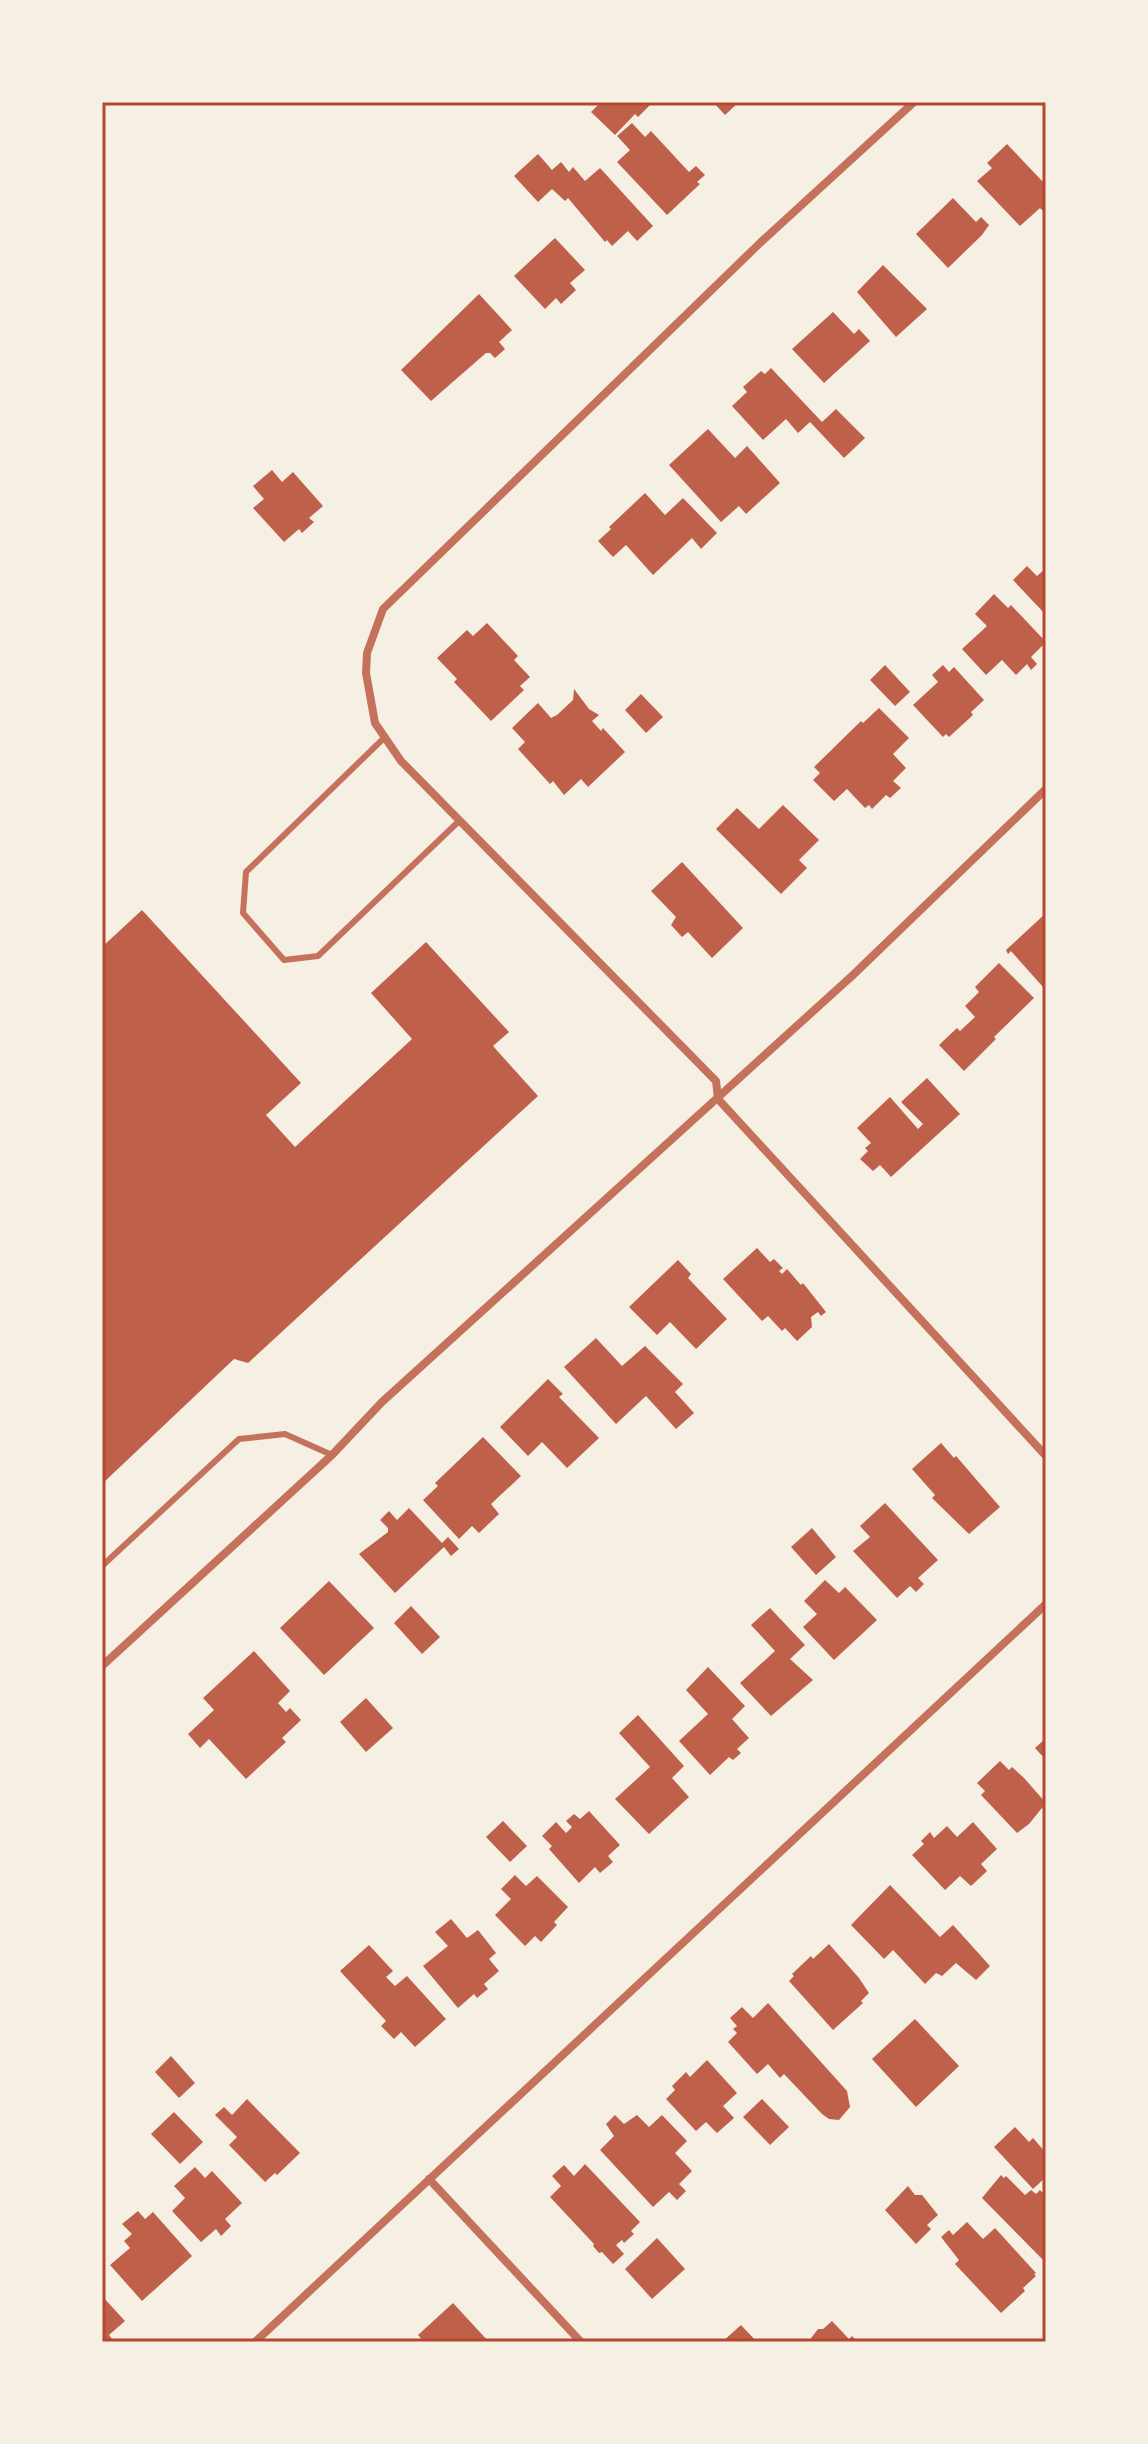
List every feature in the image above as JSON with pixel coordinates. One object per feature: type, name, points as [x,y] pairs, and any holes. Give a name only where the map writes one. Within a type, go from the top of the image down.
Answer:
[{"type":"street","points":[[914,102],[761,242],[383,609],[367,653],[366,673],[375,723],[401,761],[716,1081],[718,1099],[1046,1456]]},
{"type":"street","points":[[102,1666],[332,1455],[382,1402],[853,975],[1046,789]]},
{"type":"street","points":[[255,2342],[1046,1604]]},
{"type":"street","points":[[429,2179],[581,2342]]},
{"type":"lane","points":[[385,737],[246,872],[243,913],[284,960],[318,956],[458,822]]},
{"type":"lane","points":[[102,1566],[239,1439],[285,1434],[332,1455]]},
{"type":"building","points":[[601,102],[653,102],[638,117],[635,114],[615,135],[591,112]]},
{"type":"building","points":[[713,102],[739,102],[725,115]]},
{"type":"building","points":[[632,123],[645,137],[651,131],[689,172],[696,166],[705,175],[697,182],[700,184],[667,215],[617,162],[630,150],[617,136]]},
{"type":"building","points":[[1007,144],[1044,183],[1046,181],[1046,214],[1040,208],[1020,226],[977,181],[992,168],[987,163]]},
{"type":"building","points":[[538,154],[552,170],[561,162],[569,172],[573,167],[585,181],[600,168],[653,226],[637,241],[628,231],[612,246],[607,240],[605,242],[568,198],[565,201],[552,189],[538,202],[514,176]]},
{"type":"building","points":[[953,198],[976,222],[981,217],[989,225],[948,268],[916,234]]},
{"type":"building","points":[[555,238],[585,270],[570,283],[576,290],[561,304],[556,298],[545,309],[514,276]]},
{"type":"building","points":[[883,265],[927,309],[896,337],[857,292]]},
{"type":"building","points":[[479,294],[512,330],[499,342],[505,349],[495,358],[486,353],[431,401],[401,370]]},
{"type":"building","points":[[833,312],[854,334],[859,329],[870,341],[824,383],[792,349]]},
{"type":"building","points":[[771,368],[822,422],[836,409],[865,438],[844,458],[810,422],[798,433],[786,419],[763,440],[732,406],[747,392],[743,387],[761,371],[765,374]]},
{"type":"building","points":[[708,429],[735,458],[747,446],[780,483],[746,514],[739,506],[721,522],[669,465]]},
{"type":"building","points":[[272,470],[282,482],[293,472],[323,506],[309,518],[314,522],[302,533],[299,529],[284,542],[253,508],[264,499],[253,486]]},
{"type":"building","points":[[645,493],[665,515],[683,498],[717,533],[701,549],[692,538],[653,575],[626,545],[613,557],[598,541]]},
{"type":"building","points":[[1027,566],[1037,576],[1046,568],[1046,615],[1013,580]]},
{"type":"building","points":[[994,594],[1008,608],[1011,605],[1046,642],[1031,657],[1037,664],[1031,670],[1027,664],[1016,675],[1002,660],[986,675],[962,649],[987,626],[975,614]]},
{"type":"building","points":[[487,623],[518,656],[514,660],[530,677],[520,686],[524,690],[491,721],[454,682],[457,679],[437,658],[467,630],[473,636]]},
{"type":"building","points":[[885,665],[910,692],[895,706],[870,680]]},
{"type":"building","points":[[943,665],[949,672],[954,667],[984,700],[949,737],[946,734],[943,737],[913,705],[938,682],[932,675]]},
{"type":"building","points":[[574,689],[589,709],[599,715],[592,721],[601,731],[603,728],[625,752],[588,787],[581,779],[564,795],[518,749],[525,742],[512,728],[538,703],[551,718],[557,715],[573,700]]},
{"type":"building","points":[[641,694],[663,717],[646,733],[625,710]]},
{"type":"building","points":[[879,708],[909,738],[893,754],[906,768],[893,781],[901,788],[890,798],[886,795],[872,809],[869,805],[865,808],[847,789],[834,801],[813,780],[820,773],[814,767],[861,721],[863,723]]},
{"type":"building","points":[[783,805],[819,840],[799,860],[807,868],[781,894],[716,829],[737,808],[759,829]]},
{"type":"building","points":[[682,862],[743,928],[712,958],[688,932],[682,937],[671,925],[676,917],[651,891]]},
{"type":"building","points":[[142,910],[301,1083],[266,1115],[295,1147],[412,1039],[371,993],[426,942],[509,1032],[493,1046],[538,1096],[248,1363],[234,1359],[102,1484],[102,947]]},
{"type":"building","points":[[1046,913],[1046,984],[1043,987],[1011,951],[1008,954],[1006,950]]},
{"type":"building","points":[[999,963],[1034,998],[964,1071],[939,1045],[975,1017],[965,1006],[979,992],[975,987]]},
{"type":"building","points":[[927,1078],[960,1114],[891,1177],[880,1165],[873,1171],[860,1159],[871,1143],[857,1128],[890,1097],[918,1129],[923,1124],[901,1102]]},
{"type":"building","points":[[757,1248],[770,1262],[774,1259],[783,1268],[779,1271],[782,1274],[787,1269],[801,1285],[803,1283],[826,1312],[821,1316],[818,1312],[811,1317],[812,1327],[797,1341],[768,1316],[762,1321],[723,1279]]},
{"type":"building","points":[[678,1260],[691,1274],[688,1278],[727,1319],[696,1349],[670,1322],[657,1335],[629,1307]]},
{"type":"building","points":[[596,1338],[622,1366],[645,1346],[683,1384],[675,1392],[694,1413],[676,1429],[646,1396],[616,1424],[564,1367]]},
{"type":"building","points":[[548,1379],[563,1394],[559,1397],[599,1438],[567,1468],[542,1442],[528,1456],[500,1427]]},
{"type":"building","points":[[483,1437],[521,1476],[491,1504],[499,1514],[479,1533],[472,1526],[459,1539],[423,1500],[438,1486],[435,1483]]},
{"type":"building","points":[[941,1443],[1000,1507],[969,1534],[932,1498],[935,1495],[912,1469]]},
{"type":"building","points":[[885,1503],[938,1560],[918,1578],[924,1584],[916,1592],[910,1586],[897,1598],[853,1551],[870,1537],[860,1526]]},
{"type":"building","points":[[409,1508],[442,1543],[448,1537],[459,1549],[451,1556],[444,1547],[395,1593],[359,1554],[388,1532],[380,1520],[389,1511],[397,1520]]},
{"type":"building","points":[[812,1528],[836,1557],[816,1575],[791,1547]]},
{"type":"building","points":[[825,1580],[839,1593],[845,1587],[877,1620],[834,1660],[803,1627],[817,1614],[804,1601]]},
{"type":"building","points":[[329,1581],[374,1628],[324,1675],[280,1628]]},
{"type":"building","points":[[411,1606],[440,1637],[422,1654],[394,1623]]},
{"type":"building","points":[[770,1608],[805,1645],[790,1659],[813,1680],[771,1716],[740,1683],[775,1651],[751,1625]]},
{"type":"building","points":[[254,1651],[290,1691],[278,1703],[286,1712],[290,1708],[301,1720],[282,1738],[286,1742],[246,1779],[209,1739],[200,1748],[188,1734],[214,1710],[203,1698]]},
{"type":"building","points":[[708,1667],[745,1706],[732,1719],[749,1738],[737,1749],[741,1753],[733,1760],[729,1757],[710,1775],[679,1741],[708,1714],[686,1690]]},
{"type":"building","points":[[366,1698],[393,1728],[366,1752],[340,1722]]},
{"type":"building","points":[[638,1715],[684,1766],[672,1778],[689,1797],[649,1834],[615,1799],[650,1767],[619,1733]]},
{"type":"building","points":[[1046,1738],[1046,1760],[1035,1748]]},
{"type":"building","points":[[1000,1761],[1009,1770],[1012,1767],[1046,1803],[1017,1833],[981,1795],[985,1791],[977,1783]]},
{"type":"building","points":[[589,1811],[620,1845],[608,1856],[613,1862],[600,1873],[595,1867],[579,1883],[549,1849],[552,1846],[542,1836],[556,1822],[566,1833],[572,1827],[566,1821],[574,1814],[580,1819]]},
{"type":"building","points":[[503,1821],[527,1846],[510,1862],[486,1837]]},
{"type":"building","points":[[973,1822],[997,1849],[981,1864],[987,1871],[971,1886],[960,1876],[945,1890],[912,1855],[924,1844],[921,1841],[930,1832],[934,1838],[947,1826],[957,1837]]},
{"type":"building","points":[[515,1875],[526,1886],[537,1876],[568,1907],[541,1942],[535,1936],[525,1946],[495,1915],[511,1899],[501,1889]]},
{"type":"building","points":[[890,1885],[940,1937],[953,1925],[990,1966],[976,1980],[956,1963],[942,1976],[936,1973],[925,1984],[893,1950],[884,1959],[851,1925]]},
{"type":"building","points":[[451,1919],[467,1938],[478,1930],[496,1953],[489,1959],[499,1971],[484,1984],[488,1989],[477,1998],[474,1994],[458,2008],[423,1966],[448,1946],[435,1932]]},
{"type":"building","points":[[829,1944],[869,1993],[861,2001],[863,2003],[833,2030],[789,1981],[811,1956],[813,1959]]},
{"type":"building","points":[[369,1945],[393,1971],[386,1977],[395,1986],[407,1976],[446,2019],[415,2047],[401,2032],[394,2039],[381,2026],[386,2021],[340,1971]]},
{"type":"building","points":[[768,2003],[847,2091],[850,2107],[839,2120],[822,2114],[784,2074],[780,2078],[768,2064],[757,2074],[728,2042],[737,2033],[733,2029],[737,2026],[730,2018],[742,2007],[753,2018]]},
{"type":"building","points":[[915,2019],[959,2066],[916,2107],[872,2059]]},
{"type":"building","points":[[171,2056],[195,2083],[179,2098],[155,2072]]},
{"type":"building","points":[[707,2060],[737,2093],[723,2106],[734,2118],[717,2133],[706,2122],[696,2131],[666,2099],[675,2090],[672,2086],[686,2072],[690,2077]]},
{"type":"building","points":[[247,2099],[300,2153],[265,2182],[229,2145],[237,2137],[215,2115],[224,2107],[232,2115]]},
{"type":"building","points":[[762,2099],[789,2127],[770,2145],[743,2117]]},
{"type":"building","points":[[174,2112],[203,2142],[180,2164],[151,2134]]},
{"type":"building","points":[[615,2115],[624,2124],[637,2115],[649,2127],[662,2115],[687,2141],[675,2153],[692,2171],[679,2184],[686,2191],[677,2200],[669,2192],[653,2207],[600,2150],[614,2136],[606,2124]]},
{"type":"building","points":[[1015,2127],[1029,2142],[1033,2138],[1046,2153],[1046,2177],[1033,2189],[994,2147]]},
{"type":"building","points":[[585,2164],[640,2222],[631,2231],[634,2234],[624,2243],[622,2240],[616,2245],[624,2254],[613,2264],[602,2252],[599,2253],[550,2197],[561,2186],[552,2176],[564,2165],[574,2176]]},
{"type":"building","points":[[195,2167],[205,2178],[212,2171],[242,2203],[225,2219],[231,2226],[221,2236],[216,2229],[201,2242],[172,2211],[185,2198],[174,2186]]},
{"type":"building","points":[[1001,2175],[1006,2176],[1025,2195],[1031,2190],[1036,2194],[1040,2190],[1046,2196],[1046,2263],[982,2198]]},
{"type":"building","points":[[908,2186],[915,2195],[922,2195],[938,2215],[927,2225],[931,2229],[916,2244],[885,2210]]},
{"type":"building","points":[[138,2211],[145,2219],[153,2212],[192,2256],[142,2301],[110,2265],[130,2248],[124,2241],[132,2234],[122,2224]]},
{"type":"building","points":[[967,2222],[983,2239],[995,2228],[1036,2273],[1023,2288],[1025,2291],[1001,2313],[955,2264],[959,2260],[941,2237],[949,2230],[953,2235]]},
{"type":"building","points":[[657,2238],[685,2269],[652,2299],[625,2269]]},
{"type":"building","points":[[102,2296],[125,2321],[109,2335],[112,2339],[109,2342],[102,2342]]},
{"type":"building","points":[[453,2303],[489,2342],[424,2342],[418,2335]]},
{"type":"building","points":[[832,2321],[849,2339],[852,2336],[858,2342],[808,2342],[818,2329],[823,2329]]},
{"type":"building","points":[[741,2325],[757,2342],[722,2342]]}]
